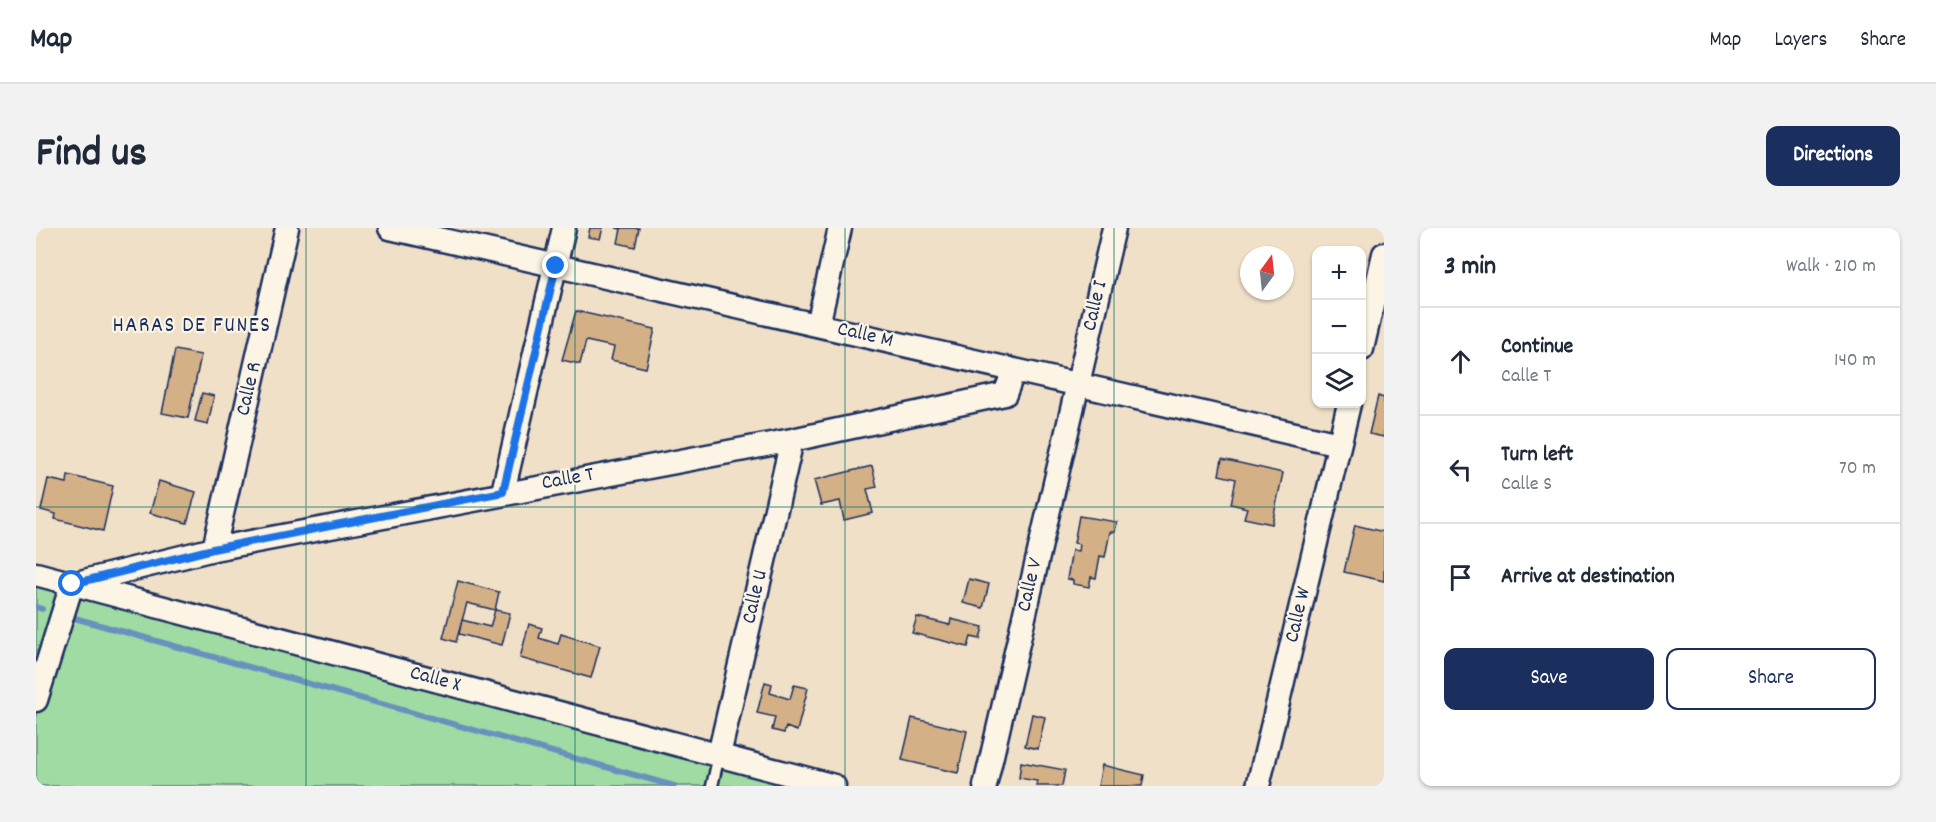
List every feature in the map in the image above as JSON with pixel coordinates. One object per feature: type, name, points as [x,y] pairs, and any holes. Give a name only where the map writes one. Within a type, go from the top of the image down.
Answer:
[{"type":"street","name":"Calle R","points":[[213,549],[287,228]]},
{"type":"street","name":"Calle M","points":[[390,228],[1339,444]]},
{"type":"street","points":[[503,492],[564,228]]},
{"type":"street","points":[[818,325],[840,228]]},
{"type":"street","name":"Calle I","points":[[1078,384],[1114,228]]},
{"type":"street","points":[[1366,332],[1384,254]]},
{"type":"street","name":"Calle T","points":[[72,584],[213,549],[503,492],[792,440],[1005,394],[1014,370]]},
{"type":"street","name":"Calle V","points":[[985,786],[1078,384]]},
{"type":"street","name":"Calle W","points":[[1258,786],[1348,408]]},
{"type":"street","name":"Calle U","points":[[719,755],[792,440]]},
{"type":"street","name":"Calle X","points":[[36,574],[834,786]]},
{"type":"street","points":[[36,700],[72,584]]},
{"type":"lane","points":[[712,786],[719,755]]},
{"type":"green space","points":[[36,574],[834,786],[36,786]]},
{"type":"building","points":[[590,228],[603,228],[600,239],[588,237]]},
{"type":"building","points":[[616,228],[639,228],[635,247],[618,243],[621,229]]},
{"type":"building","points":[[576,311],[655,329],[646,368],[611,360],[614,347],[586,341],[580,364],[562,360]]},
{"type":"building","points":[[175,350],[201,355],[188,418],[162,413]]},
{"type":"building","points":[[202,393],[214,396],[208,424],[195,421]]},
{"type":"building","points":[[1378,396],[1384,398],[1384,437],[1369,434]]},
{"type":"building","points":[[1222,459],[1283,473],[1272,524],[1244,518],[1247,508],[1231,504],[1236,479],[1219,475]]},
{"type":"building","points":[[872,466],[877,487],[867,489],[873,513],[844,520],[840,501],[821,505],[814,480]]},
{"type":"building","points":[[68,475],[113,486],[103,531],[55,519],[56,514],[41,510],[48,479],[67,483]]},
{"type":"building","points":[[159,481],[196,492],[187,523],[150,513]]},
{"type":"building","points":[[1079,516],[1117,522],[1115,532],[1110,532],[1105,557],[1100,556],[1096,578],[1091,577],[1089,587],[1073,584],[1073,580],[1067,579],[1072,550],[1078,551],[1079,544],[1074,543]]},
{"type":"building","points":[[1355,525],[1384,532],[1384,581],[1344,572]]},
{"type":"building","points":[[969,579],[989,584],[983,608],[963,603]]},
{"type":"building","points":[[458,581],[499,592],[495,610],[467,603],[456,642],[443,638]]},
{"type":"building","points":[[495,610],[510,613],[502,645],[459,634],[462,620],[490,627]]},
{"type":"building","points":[[917,617],[950,625],[951,619],[983,627],[980,639],[971,637],[968,647],[912,633]]},
{"type":"building","points":[[529,624],[542,628],[539,638],[558,644],[561,634],[600,646],[591,678],[520,658]]},
{"type":"building","points":[[765,682],[772,684],[770,693],[790,699],[794,685],[808,688],[797,731],[786,727],[784,733],[772,730],[775,717],[757,713]]},
{"type":"building","points":[[1032,714],[1045,717],[1038,749],[1025,746]]},
{"type":"building","points":[[912,718],[967,731],[958,773],[902,760]]},
{"type":"building","points":[[1021,762],[1065,770],[1062,786],[1036,786],[1037,781],[1019,778]]},
{"type":"building","points":[[1102,765],[1144,775],[1142,786],[1098,786]]},
{"type":"waterway","points":[[36,607],[42,609]]},
{"type":"waterway","points":[[71,617],[674,786]]},
{"type":"district","name":"HARAS DE FUNES","points":[[192,326]]},
{"type":"route","points":[[72,584],[213,549],[503,492],[556,266]]}]
